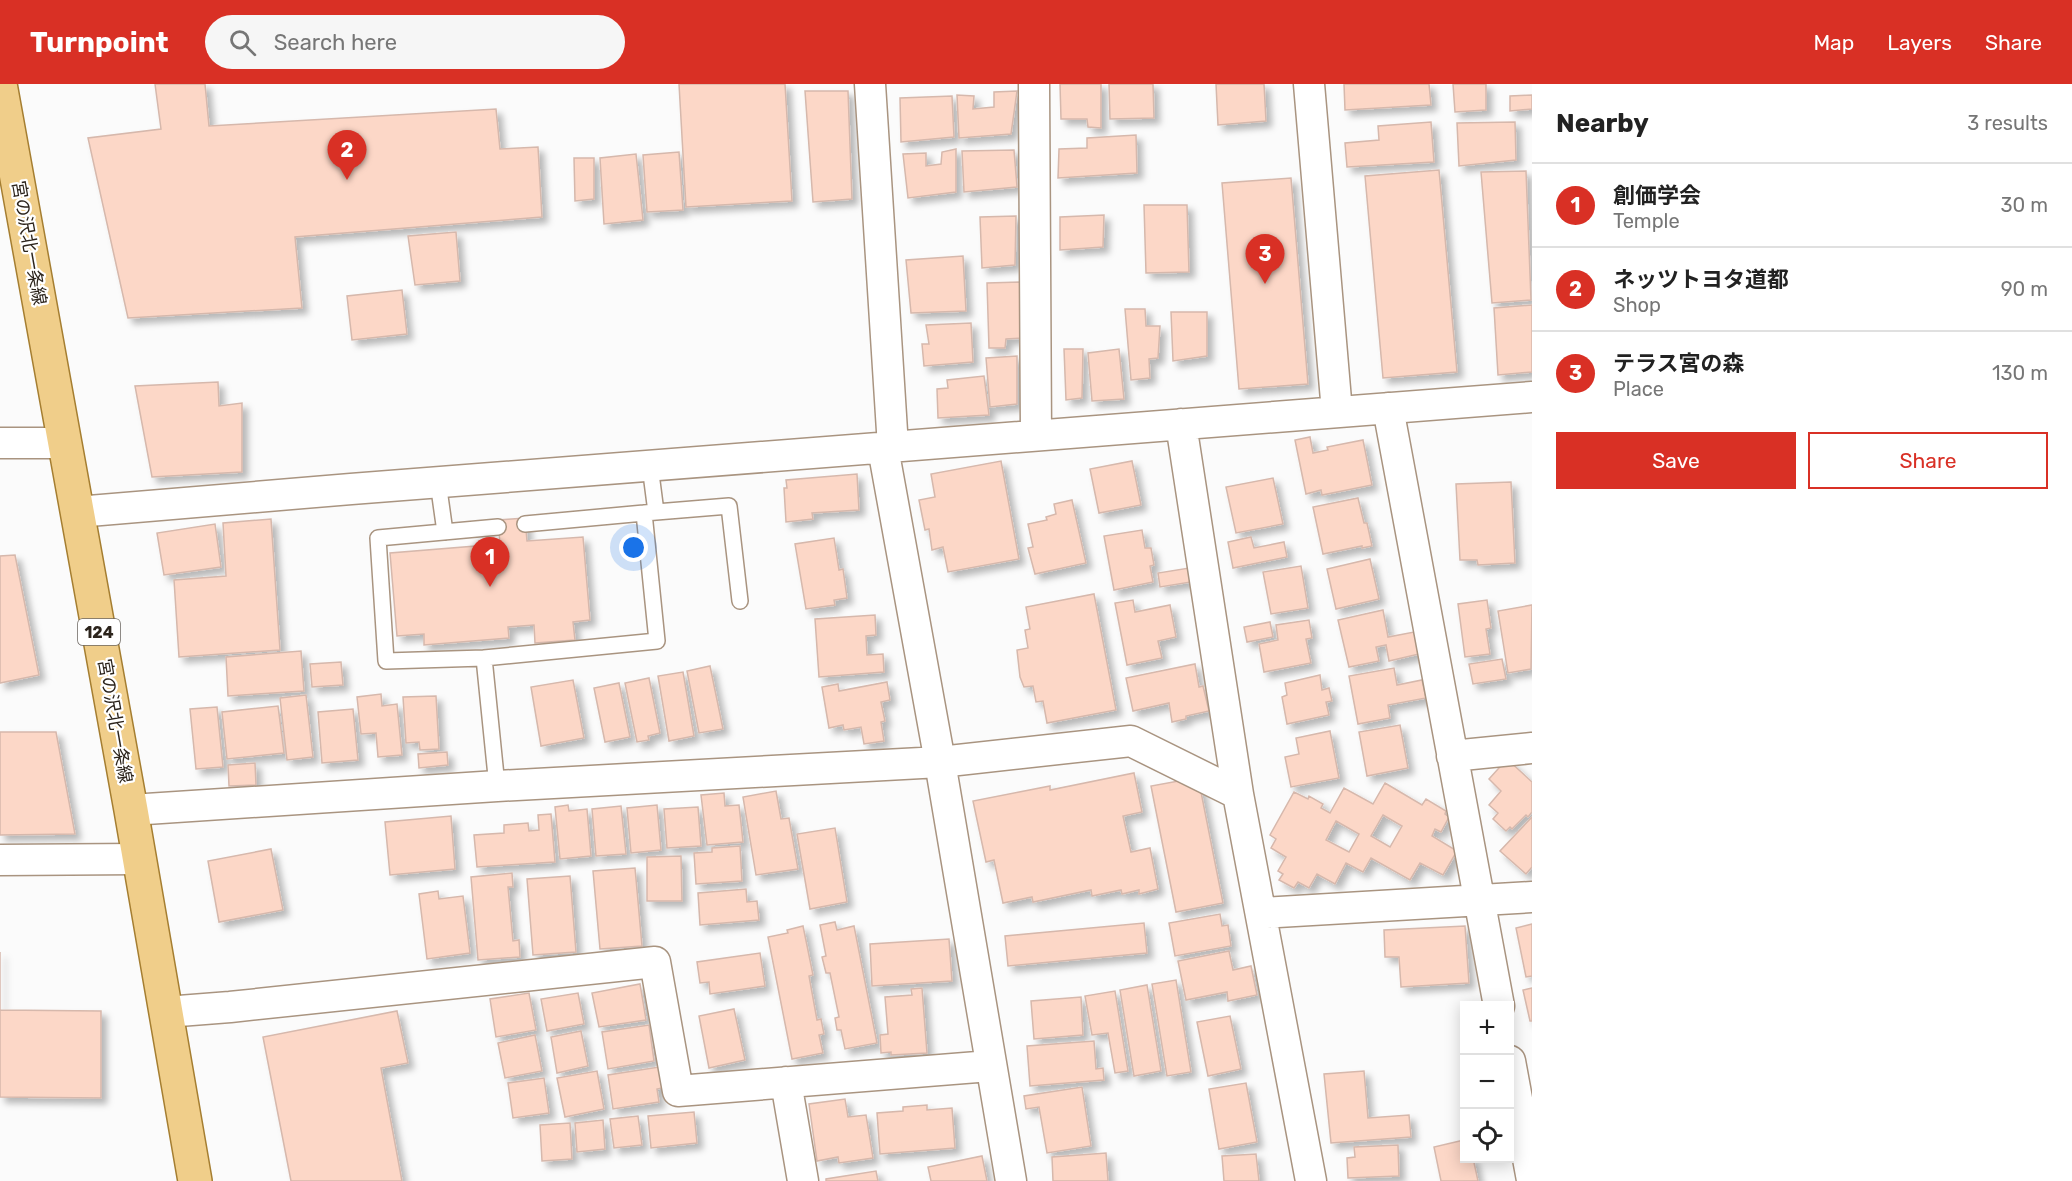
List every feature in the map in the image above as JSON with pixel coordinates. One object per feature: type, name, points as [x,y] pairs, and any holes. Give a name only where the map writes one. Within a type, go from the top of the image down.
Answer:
[{"type":"main road","name":"宮の沢北一条線","points":[[0,84],[131,810],[195,1181]]},
{"type":"street","points":[[870,84],[888,447],[1011,1181]]},
{"type":"street","points":[[1034,84],[1036,435]]},
{"type":"street","points":[[1309,84],[1337,412]]},
{"type":"street","points":[[77,512],[1532,397]]},
{"type":"street","points":[[1388,408],[1498,1001]]},
{"type":"street","points":[[1181,424],[1238,794],[1311,1181]]},
{"type":"street","points":[[0,443],[64,443]]},
{"type":"street","points":[[131,810],[496,786],[940,762],[1131,741],[1238,794]]},
{"type":"street","points":[[1452,756],[1532,748]]},
{"type":"street","points":[[0,860],[139,859]]},
{"type":"street","points":[[1262,913],[1532,897]]},
{"type":"street","points":[[166,1012],[655,962],[678,1090],[990,1066]]},
{"type":"street","points":[[786,1082],[803,1181]]},
{"type":"street","points":[[1514,1087],[1532,1180]]},
{"type":"lane","points":[[498,527],[378,538],[386,661],[484,658],[657,641],[650,513],[650,466]]},
{"type":"lane","points":[[438,482],[445,532]]},
{"type":"lane","points":[[525,524],[729,506],[740,601]]},
{"type":"lane","points":[[484,658],[496,786]]},
{"type":"building","points":[[155,84],[205,84],[209,126],[496,109],[500,149],[538,147],[542,217],[295,237],[302,308],[128,318],[88,138],[161,129]]},
{"type":"building","points":[[679,84],[785,84],[792,201],[686,207]]},
{"type":"building","points":[[1060,84],[1101,84],[1101,128],[1088,127],[1087,119],[1061,119]]},
{"type":"building","points":[[1109,84],[1153,84],[1154,118],[1110,119]]},
{"type":"building","points":[[1216,84],[1264,84],[1266,121],[1218,125]]},
{"type":"building","points":[[1344,84],[1429,84],[1431,105],[1345,110]]},
{"type":"building","points":[[1453,84],[1486,84],[1486,110],[1455,112]]},
{"type":"building","points":[[805,91],[848,91],[852,199],[813,202]]},
{"type":"building","points":[[1017,91],[1011,134],[959,138],[957,95],[974,96],[973,109],[994,107],[994,92]]},
{"type":"building","points":[[1532,95],[1532,109],[1510,111],[1510,96]]},
{"type":"building","points":[[952,96],[954,137],[901,142],[900,98]]},
{"type":"building","points":[[1431,122],[1434,162],[1347,167],[1345,143],[1379,140],[1378,126]]},
{"type":"building","points":[[1515,122],[1516,160],[1459,166],[1457,123]]},
{"type":"building","points":[[1136,135],[1137,173],[1058,178],[1059,149],[1087,148],[1087,138]]},
{"type":"building","points":[[956,149],[956,192],[908,198],[903,154],[926,153],[926,166],[941,164],[942,152]]},
{"type":"building","points":[[1014,150],[1017,187],[964,192],[962,151]]},
{"type":"building","points":[[679,152],[683,210],[647,212],[643,155]]},
{"type":"building","points":[[636,154],[643,220],[604,224],[600,158]]},
{"type":"building","points":[[574,158],[594,158],[594,199],[575,201]]},
{"type":"building","points":[[1439,170],[1457,372],[1383,378],[1365,176]]},
{"type":"building","points":[[1526,171],[1531,300],[1492,303],[1481,172]]},
{"type":"building","points":[[1291,178],[1308,384],[1239,389],[1222,183]]},
{"type":"building","points":[[1144,205],[1187,205],[1189,272],[1146,273]]},
{"type":"building","points":[[1104,215],[1103,247],[1060,250],[1060,217]]},
{"type":"building","points":[[1016,216],[1015,265],[982,268],[980,217]]},
{"type":"building","points":[[456,232],[460,281],[415,285],[408,236]]},
{"type":"building","points":[[963,256],[966,311],[911,313],[906,260]]},
{"type":"building","points":[[1020,282],[1023,338],[1006,339],[1005,348],[989,348],[987,283]]},
{"type":"building","points":[[402,290],[407,334],[352,340],[347,296]]},
{"type":"building","points":[[1532,305],[1532,372],[1498,375],[1494,308]]},
{"type":"building","points":[[1125,309],[1145,309],[1146,326],[1160,326],[1158,358],[1149,359],[1150,378],[1131,380]]},
{"type":"building","points":[[1171,312],[1207,312],[1207,356],[1173,361]]},
{"type":"building","points":[[971,323],[973,362],[924,366],[922,344],[929,344],[926,325]]},
{"type":"building","points":[[1064,349],[1083,349],[1082,398],[1066,400]]},
{"type":"building","points":[[1119,349],[1124,399],[1092,401],[1088,353]]},
{"type":"building","points":[[1017,356],[1017,404],[990,407],[986,358]]},
{"type":"building","points":[[984,376],[989,415],[938,418],[937,389],[948,388],[947,380]]},
{"type":"building","points":[[218,382],[219,406],[242,403],[242,472],[152,477],[135,386]]},
{"type":"building","points":[[1310,437],[1313,453],[1328,450],[1327,447],[1363,440],[1372,485],[1322,495],[1321,490],[1306,494],[1295,440]]},
{"type":"building","points":[[1001,461],[1019,559],[948,572],[943,547],[932,550],[929,529],[925,530],[919,500],[935,497],[931,474]]},
{"type":"building","points":[[1132,461],[1141,505],[1099,513],[1090,469]]},
{"type":"building","points":[[857,474],[859,510],[812,513],[813,519],[786,522],[784,488],[787,488],[786,480]]},
{"type":"building","points":[[1273,478],[1283,524],[1236,533],[1226,487]]},
{"type":"building","points":[[1511,482],[1515,563],[1478,565],[1477,560],[1460,560],[1456,484]]},
{"type":"building","points":[[1358,498],[1372,546],[1323,554],[1313,507]]},
{"type":"building","points":[[1072,500],[1086,563],[1035,574],[1028,548],[1033,547],[1028,524],[1047,520],[1046,517],[1056,514],[1054,504]]},
{"type":"building","points":[[525,518],[527,541],[583,537],[590,620],[573,622],[575,640],[535,643],[534,625],[508,627],[509,638],[424,645],[424,634],[397,636],[390,553],[500,544],[498,520]]},
{"type":"building","points":[[271,519],[280,650],[179,657],[174,580],[226,576],[223,523]]},
{"type":"building","points":[[215,524],[221,567],[164,575],[157,533]]},
{"type":"building","points":[[1142,530],[1145,548],[1151,548],[1154,565],[1150,566],[1153,582],[1114,590],[1104,536]]},
{"type":"building","points":[[1251,537],[1254,548],[1284,542],[1287,557],[1233,568],[1228,542]]},
{"type":"building","points":[[834,538],[839,570],[843,569],[847,598],[834,600],[835,605],[806,609],[795,544]]},
{"type":"building","points":[[15,555],[39,675],[0,683],[0,556]]},
{"type":"building","points":[[1370,559],[1379,599],[1336,609],[1327,569]]},
{"type":"building","points":[[1301,566],[1308,608],[1271,614],[1263,572]]},
{"type":"building","points":[[1189,568],[1191,582],[1160,587],[1158,573]]},
{"type":"building","points":[[1094,594],[1116,710],[1047,723],[1043,701],[1036,702],[1033,686],[1024,687],[1020,677],[1017,650],[1028,648],[1025,630],[1030,629],[1026,607]]},
{"type":"building","points":[[1133,600],[1135,612],[1170,605],[1176,637],[1158,641],[1162,658],[1127,665],[1115,603]]},
{"type":"building","points":[[1487,600],[1491,628],[1486,629],[1490,654],[1465,657],[1458,604]]},
{"type":"building","points":[[1532,605],[1531,669],[1508,673],[1498,611]]},
{"type":"building","points":[[1383,610],[1388,637],[1414,632],[1419,654],[1389,661],[1386,645],[1376,647],[1379,661],[1349,667],[1338,620]]},
{"type":"building","points":[[875,615],[876,635],[866,636],[867,655],[883,654],[884,672],[819,677],[815,619]]},
{"type":"building","points":[[1309,620],[1312,638],[1306,639],[1311,663],[1264,672],[1259,644],[1278,640],[1276,625]]},
{"type":"building","points":[[1270,622],[1273,637],[1247,642],[1244,627]]},
{"type":"building","points":[[301,651],[304,691],[228,696],[226,657]]},
{"type":"building","points":[[1502,659],[1506,679],[1473,684],[1469,664]]},
{"type":"building","points":[[341,662],[343,685],[312,687],[310,664]]},
{"type":"building","points":[[1195,664],[1199,687],[1203,686],[1209,711],[1172,722],[1169,703],[1133,711],[1126,678]]},
{"type":"building","points":[[710,666],[723,729],[699,733],[687,671]]},
{"type":"building","points":[[1394,668],[1397,685],[1422,680],[1426,698],[1388,705],[1390,718],[1358,724],[1349,676]]},
{"type":"building","points":[[683,672],[694,736],[669,741],[658,676]]},
{"type":"building","points":[[1320,675],[1322,690],[1329,688],[1332,701],[1326,702],[1329,715],[1287,724],[1282,697],[1287,695],[1285,683]]},
{"type":"building","points":[[649,678],[660,733],[648,736],[649,740],[637,742],[625,683]]},
{"type":"building","points":[[573,680],[584,738],[541,746],[531,687]]},
{"type":"building","points":[[887,682],[890,700],[881,702],[885,721],[881,722],[884,741],[864,744],[861,727],[844,730],[843,725],[829,728],[822,687],[838,684],[839,691]]},
{"type":"building","points":[[619,683],[630,737],[605,742],[594,688]]},
{"type":"building","points":[[381,694],[382,706],[397,704],[402,755],[378,757],[376,733],[361,734],[357,697]]},
{"type":"building","points":[[306,695],[313,757],[287,760],[280,698]]},
{"type":"building","points":[[436,696],[439,749],[420,750],[419,742],[406,743],[403,697]]},
{"type":"building","points":[[278,706],[284,753],[227,759],[222,712]]},
{"type":"building","points":[[217,707],[223,767],[196,769],[190,709]]},
{"type":"building","points":[[353,709],[358,760],[322,763],[318,712]]},
{"type":"building","points":[[1400,725],[1408,768],[1367,776],[1359,732]]},
{"type":"building","points":[[1330,731],[1339,778],[1291,787],[1285,757],[1299,754],[1296,738]]},
{"type":"building","points":[[0,732],[56,732],[75,834],[0,835]]},
{"type":"building","points":[[447,752],[448,765],[419,768],[418,754]]},
{"type":"building","points":[[1507,759],[1532,782],[1532,812],[1512,829],[1510,827],[1506,831],[1493,819],[1498,813],[1489,805],[1501,791],[1489,779]]},
{"type":"building","points":[[255,763],[256,785],[229,786],[228,765]]},
{"type":"building","points":[[1134,773],[1142,812],[1123,816],[1131,852],[1150,848],[1158,889],[1139,894],[1139,890],[1122,894],[1121,890],[1092,896],[1091,890],[1033,902],[1032,897],[1003,903],[994,860],[986,862],[973,801],[1050,786],[1050,790]]},
{"type":"building","points":[[1184,780],[1200,787],[1223,903],[1176,912],[1151,786]]},
{"type":"building","points":[[1385,783],[1422,805],[1426,799],[1446,811],[1445,814],[1449,817],[1441,832],[1435,829],[1432,836],[1457,851],[1443,875],[1420,863],[1410,880],[1371,858],[1363,872],[1346,863],[1335,884],[1317,874],[1309,888],[1298,882],[1294,888],[1279,880],[1283,874],[1278,871],[1286,857],[1271,848],[1276,839],[1270,835],[1294,792],[1308,799],[1309,796],[1323,804],[1321,808],[1330,813],[1344,788],[1373,804]],"holes":[[[1383,815],[1402,826],[1390,847],[1371,836]],[[1336,821],[1359,834],[1349,852],[1326,840]]]},
{"type":"building","points":[[776,791],[781,819],[789,818],[798,869],[756,875],[743,797]]},
{"type":"building","points":[[724,793],[725,806],[739,805],[743,842],[707,845],[701,795]]},
{"type":"building","points":[[568,805],[569,811],[587,809],[591,856],[560,859],[555,807]]},
{"type":"building","points":[[657,805],[661,850],[631,853],[627,808]]},
{"type":"building","points":[[621,806],[626,854],[596,856],[592,809]]},
{"type":"building","points":[[698,807],[701,846],[667,848],[664,809]]},
{"type":"building","points":[[551,814],[555,862],[477,867],[474,835],[504,833],[504,825],[528,823],[529,831],[539,830],[538,815]]},
{"type":"building","points":[[451,816],[455,869],[390,875],[385,822]]},
{"type":"building","points":[[1532,817],[1532,867],[1526,874],[1500,851]]},
{"type":"building","points":[[835,828],[847,902],[810,909],[797,834]]},
{"type":"building","points":[[740,846],[742,881],[696,884],[694,853],[712,852],[712,848]]},
{"type":"building","points":[[271,849],[283,910],[219,922],[208,861]]},
{"type":"building","points":[[681,856],[682,901],[647,901],[647,857]]},
{"type":"building","points":[[635,868],[642,946],[600,949],[593,871]]},
{"type":"building","points":[[512,873],[513,887],[508,887],[513,941],[519,940],[520,957],[478,960],[471,877]]},
{"type":"building","points":[[570,876],[576,952],[533,955],[527,879]]},
{"type":"building","points":[[746,889],[747,902],[757,901],[759,920],[700,925],[698,893]]},
{"type":"building","points":[[438,891],[439,899],[463,896],[470,953],[427,959],[419,894]]},
{"type":"building","points":[[1220,914],[1222,926],[1228,925],[1231,946],[1175,956],[1169,923]]},
{"type":"building","points":[[835,922],[837,930],[854,926],[877,1043],[845,1049],[841,1030],[837,1030],[835,1018],[839,1017],[830,973],[826,973],[822,957],[826,956],[820,925]]},
{"type":"building","points":[[1144,923],[1147,953],[1008,966],[1005,936]]},
{"type":"building","points":[[1532,924],[1532,976],[1526,977],[1516,928]]},
{"type":"building","points":[[803,926],[813,975],[809,976],[817,1020],[821,1019],[824,1034],[819,1035],[823,1053],[792,1059],[768,937],[788,933],[787,930]]},
{"type":"building","points":[[1465,926],[1469,983],[1401,987],[1399,957],[1385,957],[1384,930]]},
{"type":"building","points":[[949,939],[952,981],[872,986],[870,944]]},
{"type":"building","points":[[1229,951],[1233,970],[1251,966],[1257,995],[1228,1001],[1227,992],[1186,1000],[1178,961]]},
{"type":"building","points":[[760,953],[765,986],[710,994],[709,982],[700,983],[697,962]]},
{"type":"building","points":[[1176,980],[1191,1072],[1167,1076],[1152,984]]},
{"type":"building","points":[[640,984],[646,1020],[599,1027],[592,993]]},
{"type":"building","points":[[1147,985],[1161,1071],[1134,1076],[1120,990]]},
{"type":"building","points":[[922,988],[927,1053],[891,1055],[891,1052],[881,1053],[880,1035],[888,1034],[885,997],[912,995],[911,989]]},
{"type":"building","points":[[1532,988],[1532,1021],[1530,1021],[1523,990]]},
{"type":"building","points":[[1115,991],[1128,1071],[1115,1073],[1108,1033],[1092,1035],[1085,996]]},
{"type":"building","points":[[529,993],[536,1030],[496,1037],[490,999]]},
{"type":"building","points":[[578,993],[584,1024],[547,1031],[541,999]]},
{"type":"building","points":[[1081,997],[1083,1035],[1034,1039],[1031,1001]]},
{"type":"building","points":[[734,1009],[745,1060],[709,1068],[699,1016]]},
{"type":"building","points":[[0,1010],[101,1011],[101,1098],[0,1097]]},
{"type":"building","points":[[397,1011],[408,1063],[381,1068],[402,1181],[291,1181],[263,1037]]},
{"type":"building","points":[[1230,1016],[1241,1069],[1208,1076],[1197,1022]]},
{"type":"building","points":[[649,1025],[654,1061],[608,1069],[602,1032]]},
{"type":"building","points":[[581,1031],[588,1066],[557,1073],[551,1037]]},
{"type":"building","points":[[535,1035],[542,1071],[505,1078],[498,1043]]},
{"type":"building","points":[[1094,1041],[1096,1069],[1103,1068],[1104,1080],[1030,1086],[1027,1046]]},
{"type":"building","points":[[659,1067],[662,1088],[657,1089],[659,1102],[613,1109],[608,1075]]},
{"type":"building","points":[[597,1071],[604,1109],[565,1117],[557,1078]]},
{"type":"building","points":[[1364,1071],[1368,1118],[1409,1115],[1411,1137],[1331,1143],[1324,1074]]},
{"type":"building","points":[[544,1078],[549,1113],[513,1118],[508,1083]]},
{"type":"building","points":[[1246,1083],[1257,1142],[1219,1149],[1209,1089]]},
{"type":"building","points":[[1082,1087],[1091,1146],[1047,1153],[1039,1107],[1026,1109],[1024,1096]]},
{"type":"building","points":[[845,1099],[848,1117],[866,1115],[873,1158],[839,1163],[838,1157],[817,1161],[809,1104]]},
{"type":"building","points":[[927,1105],[927,1110],[952,1108],[955,1148],[880,1154],[877,1113],[903,1111],[903,1107]]},
{"type":"building","points":[[694,1112],[697,1143],[651,1148],[648,1116]]},
{"type":"building","points":[[638,1116],[642,1145],[614,1148],[610,1119]]},
{"type":"building","points":[[603,1120],[605,1149],[577,1152],[575,1123]]},
{"type":"building","points":[[570,1123],[572,1159],[542,1161],[540,1125]]},
{"type":"building","points":[[1460,1141],[1460,1163],[1474,1163],[1478,1181],[1441,1181],[1434,1147]]},
{"type":"building","points":[[1398,1145],[1399,1176],[1348,1178],[1347,1158],[1355,1157],[1354,1147]]},
{"type":"building","points":[[1106,1153],[1108,1181],[1053,1181],[1052,1157]]},
{"type":"building","points":[[1256,1154],[1259,1181],[1224,1181],[1222,1156]]},
{"type":"building","points":[[982,1156],[987,1181],[931,1181],[928,1167]]},
{"type":"building","points":[[876,1171],[878,1181],[826,1181],[826,1179]]},
{"type":"place","name":"ネッツトヨタ道都","points":[[347,180]]},
{"type":"place","name":"テラス宮の森","points":[[1265,284]]},
{"type":"place","name":"創価学会","points":[[490,587]]}]
